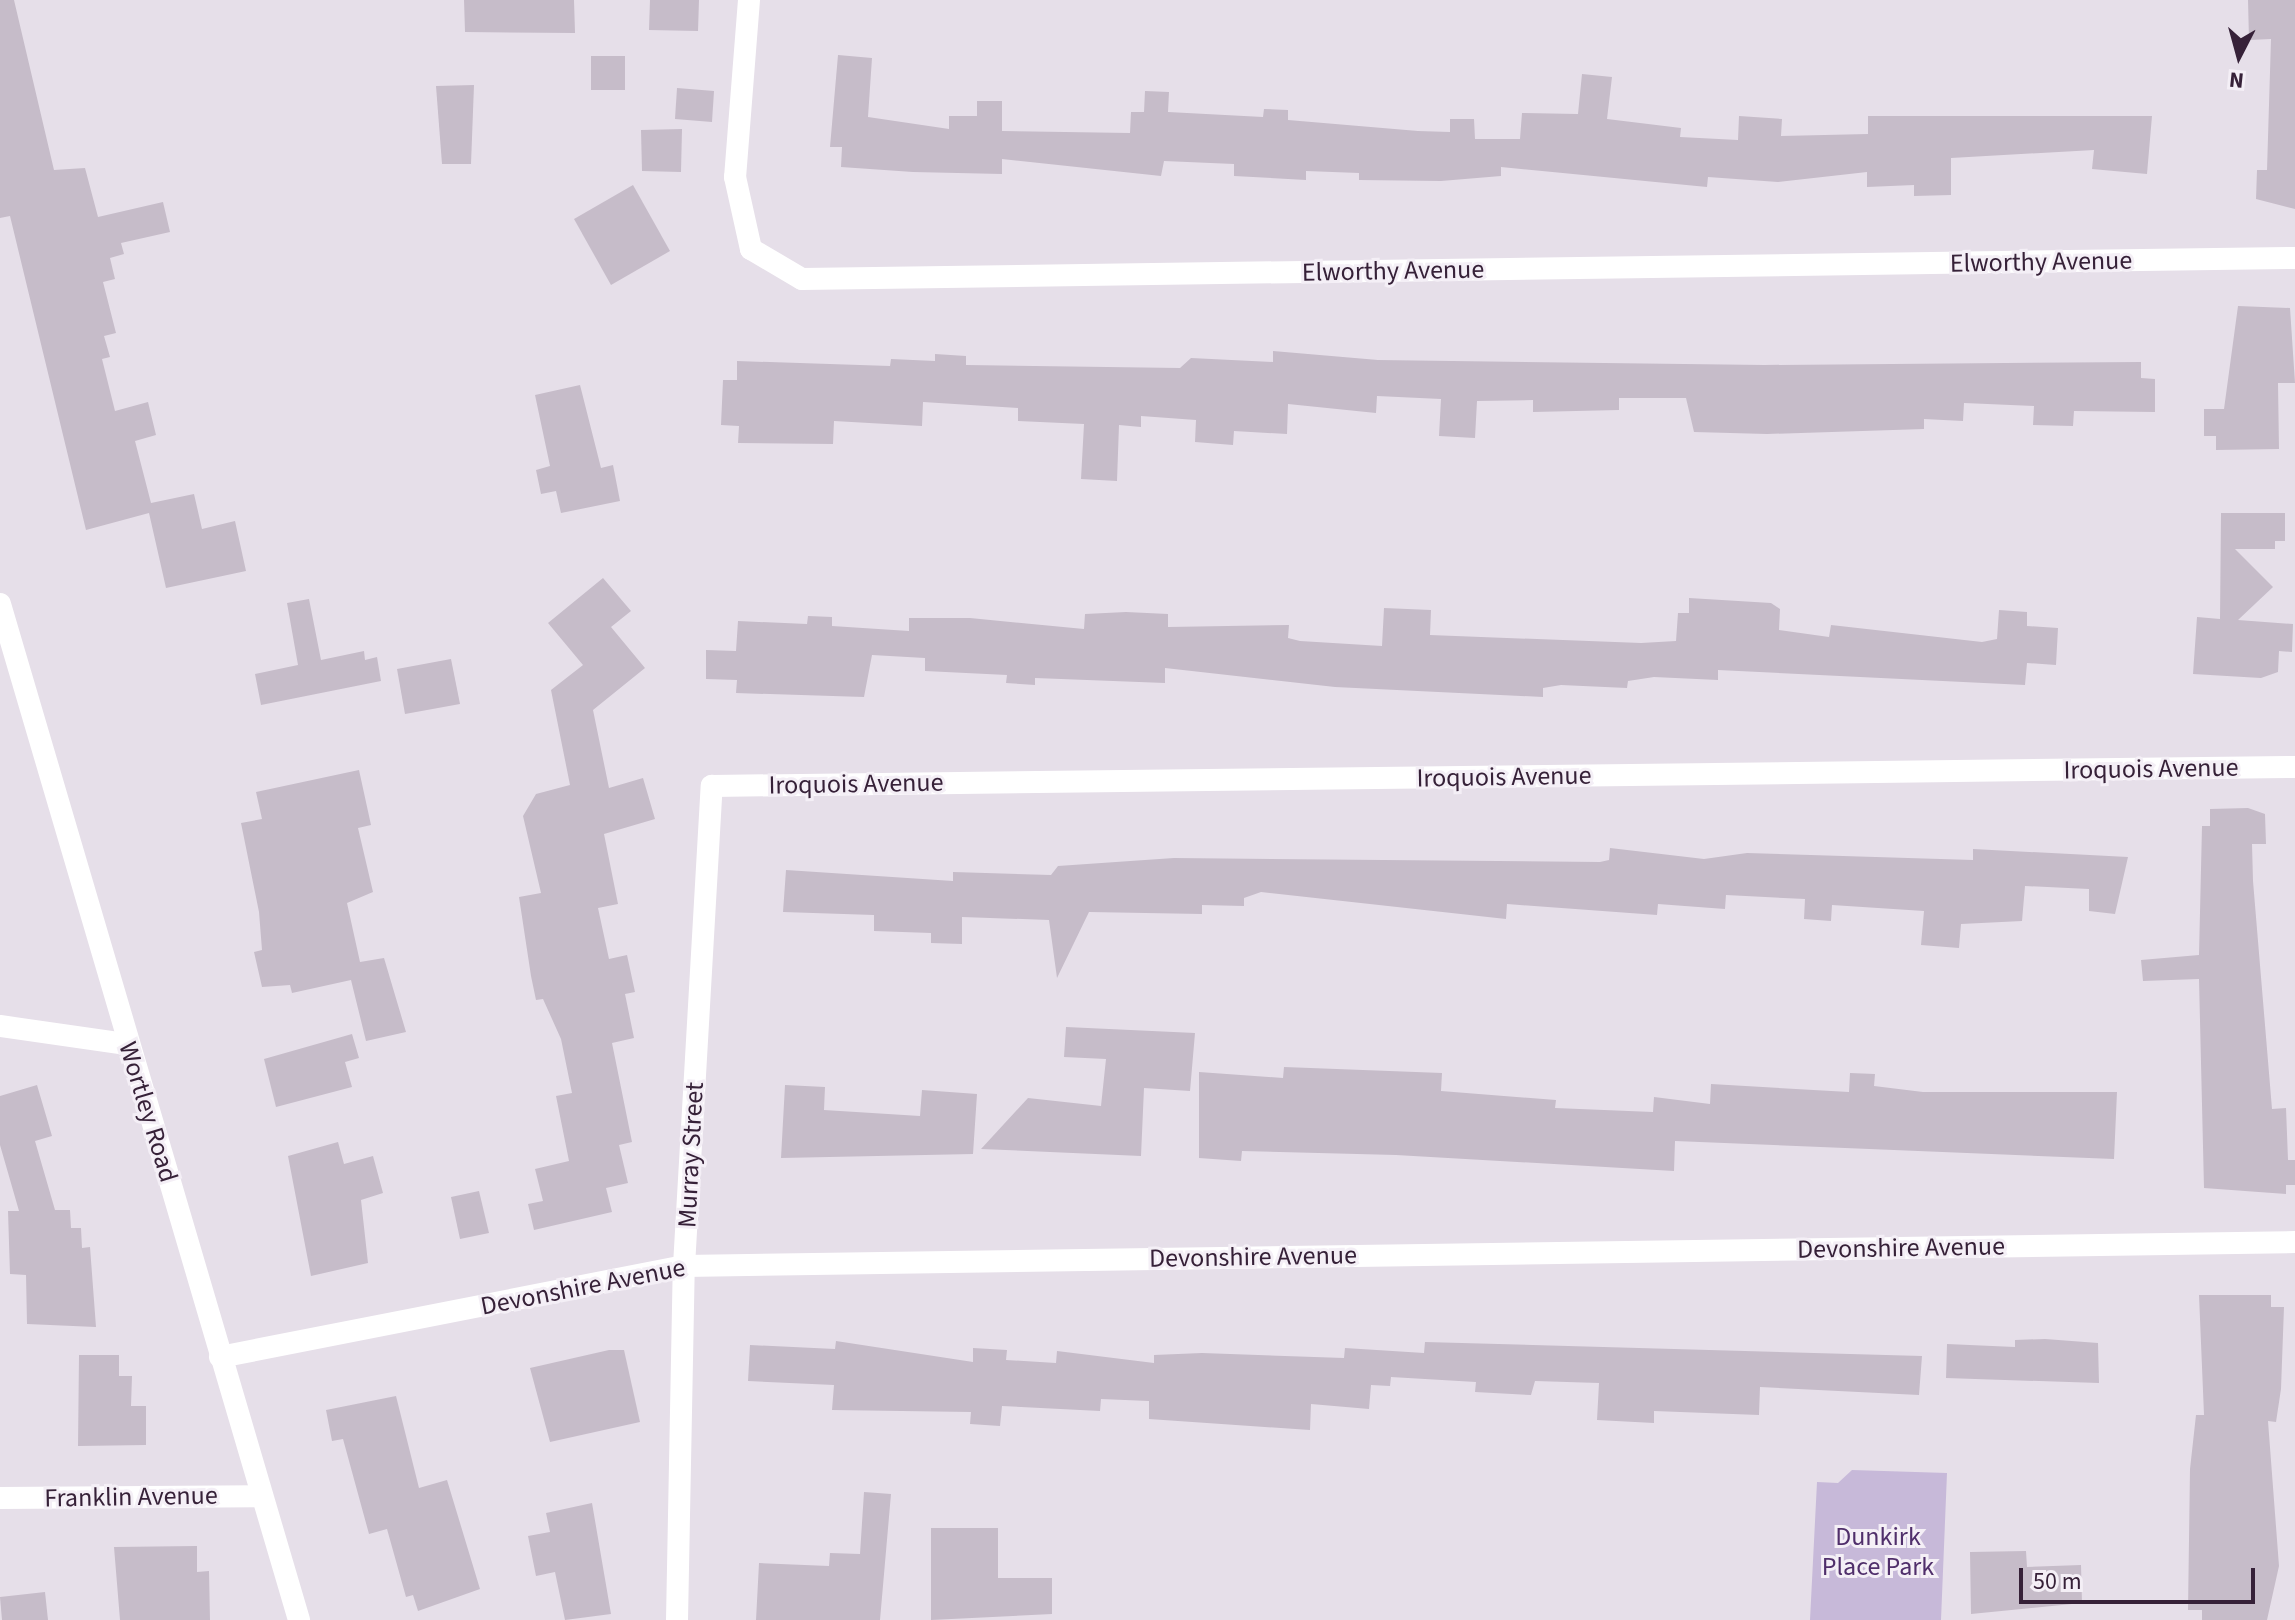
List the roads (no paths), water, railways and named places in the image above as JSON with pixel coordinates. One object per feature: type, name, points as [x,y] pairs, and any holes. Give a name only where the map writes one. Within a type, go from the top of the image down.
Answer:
[{"type":"street","name":"Elworthy Avenue","points":[[749,0],[735,177],[751,249],[802,279],[2295,258]]},
{"type":"street","name":"Wortley Road","points":[[0,604],[299,1620]]},
{"type":"street","name":"Iroquois Avenue","points":[[712,786],[2295,767]]},
{"type":"street","name":"Murray Street","points":[[677,1620],[684,1266],[712,786]]},
{"type":"street","points":[[0,1026],[127,1044]]},
{"type":"street","name":"Devonshire Avenue","points":[[220,1357],[684,1266],[2295,1242]]},
{"type":"street","name":"Franklin Avenue","points":[[0,1498],[262,1496]]},
{"type":"park label","name":"Dunkirk Place Park","points":[[1878,1552]]}]
